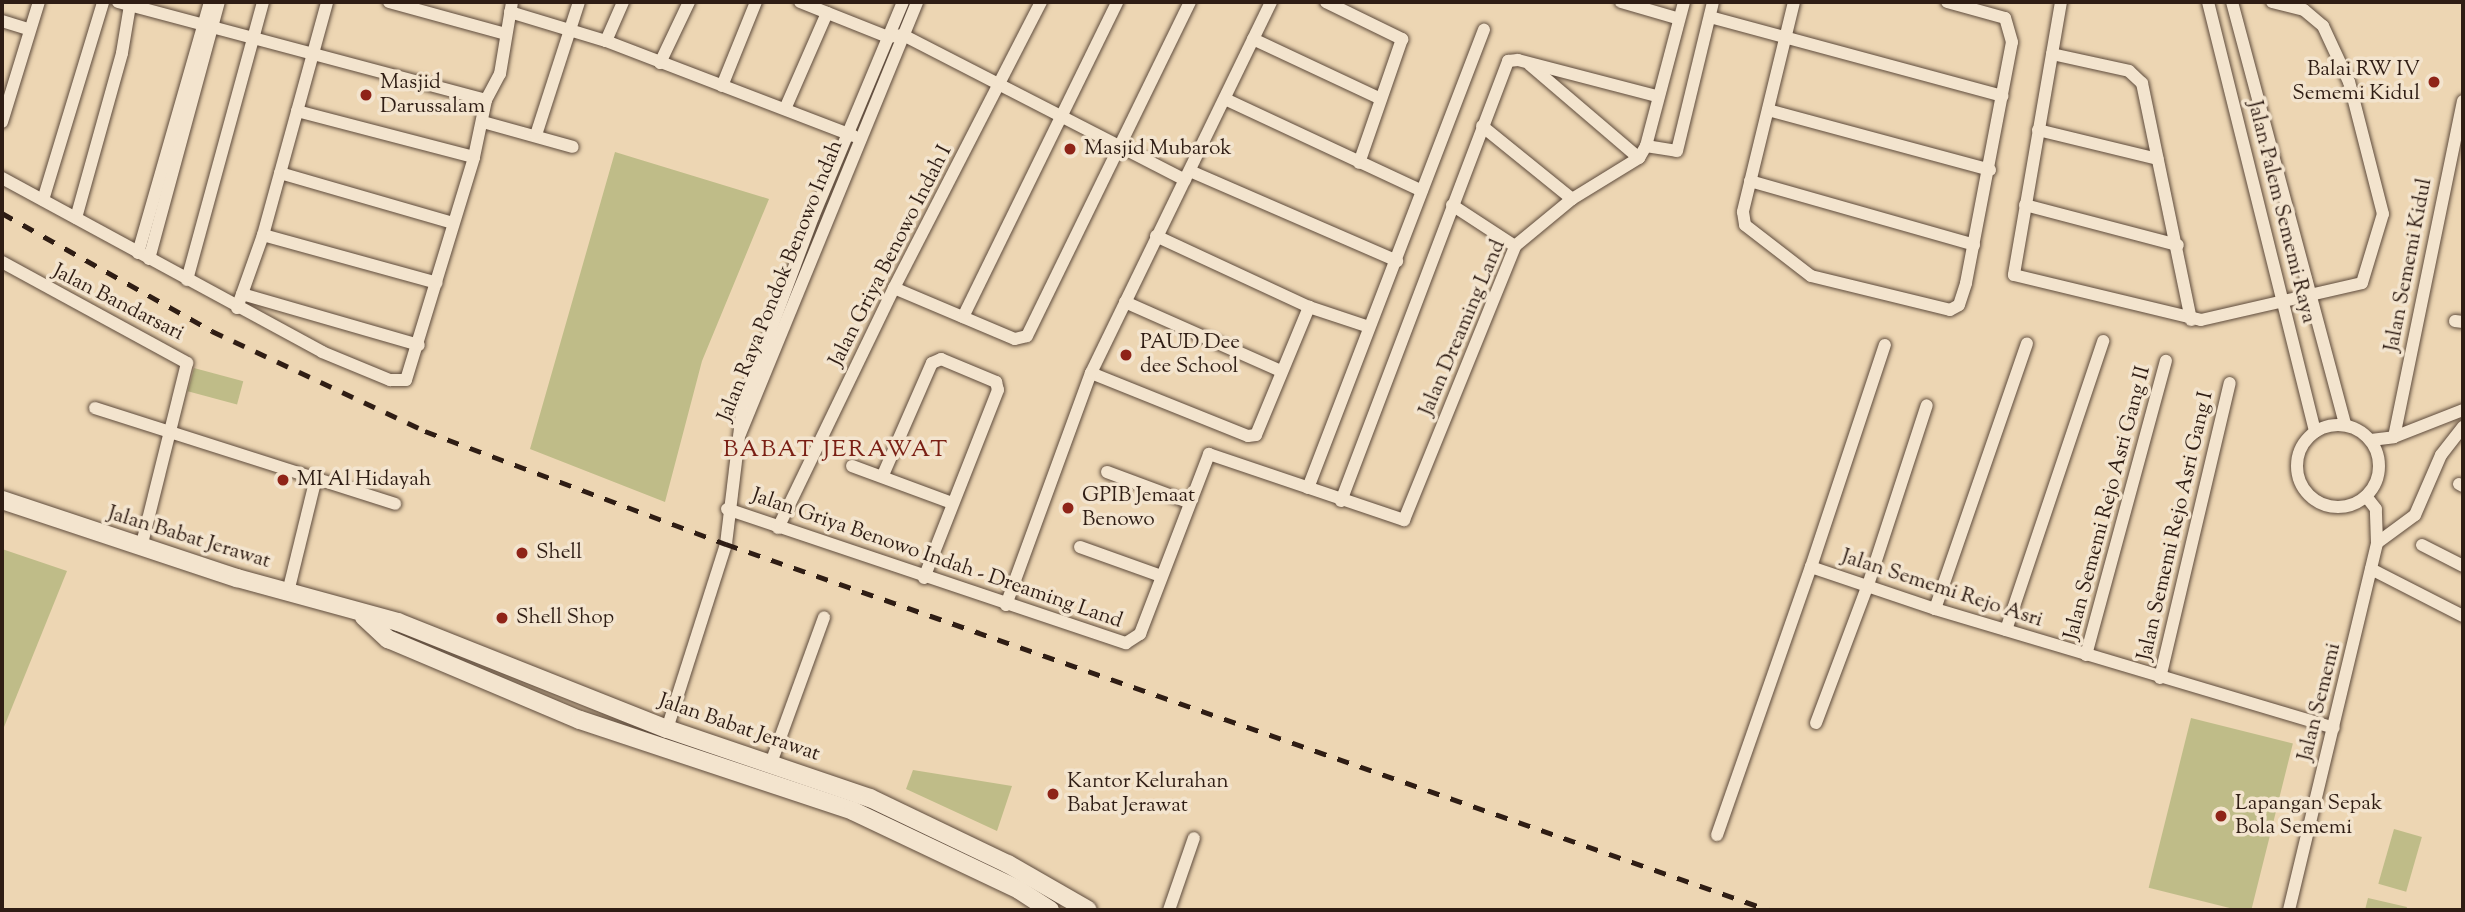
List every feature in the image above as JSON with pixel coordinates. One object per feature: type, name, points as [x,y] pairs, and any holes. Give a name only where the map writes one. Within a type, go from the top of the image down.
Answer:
[{"type":"main road","name":"Jalan Babat Jerawat","points":[[2,500],[365,617],[398,622],[507,662],[667,729],[910,815],[1088,910]]},
{"type":"main road","name":"Jalan Babat Jerawat","points":[[365,617],[388,639],[580,720],[853,811],[1020,890],[1050,910]]},
{"type":"street","points":[[2,122],[5,89],[39,2]]},
{"type":"street","points":[[43,200],[103,2]]},
{"type":"street","points":[[143,256],[206,27],[210,2]]},
{"type":"street","points":[[206,27],[219,2]]},
{"type":"street","points":[[187,280],[262,2]]},
{"type":"street","points":[[237,308],[263,235],[327,2]]},
{"type":"street","points":[[389,2],[506,34]]},
{"type":"street","points":[[536,135],[579,2]]},
{"type":"street","points":[[606,41],[623,2]]},
{"type":"street","points":[[660,63],[689,2]]},
{"type":"street","points":[[722,86],[756,2]]},
{"type":"street","points":[[800,2],[888,37],[903,35],[1000,87],[1062,114],[1118,144],[1397,261]]},
{"type":"street","name":"Jalan Raya Pondok Benowo Indah","points":[[667,729],[726,544],[727,509],[743,404],[854,136],[903,2]]},
{"type":"street","name":"Jalan Raya Pondok Benowo Indah","points":[[854,136],[917,2]]},
{"type":"street","name":"Jalan Griya Benowo Indah I","points":[[778,528],[894,288],[1000,87],[1041,2]]},
{"type":"street","points":[[963,317],[1117,2]]},
{"type":"street","points":[[894,288],[1015,340],[1027,336],[1118,144],[1190,2]]},
{"type":"street","points":[[1006,605],[1091,373],[1271,2]]},
{"type":"street","points":[[1326,2],[1402,39],[1359,163]]},
{"type":"street","points":[[1621,2],[1676,18]]},
{"type":"street","points":[[1657,149],[1656,96],[1676,18],[1684,2]]},
{"type":"street","points":[[1527,62],[1639,158],[1657,149],[1677,150],[1713,2]]},
{"type":"street","points":[[1794,2],[1742,212],[1745,225],[1811,276],[1950,310],[1959,305],[1966,283],[1990,170],[2012,42],[2005,18],[1947,2]]},
{"type":"street","points":[[2061,2],[2012,265],[2018,278],[2192,320],[2362,284],[2372,262],[2383,209],[2349,82],[2323,26],[2304,10],[2273,2]]},
{"type":"street","name":"Jalan Palem Sememi Raya","points":[[2208,2],[2315,432]]},
{"type":"street","points":[[76,218],[122,53],[124,3],[252,40],[486,100]]},
{"type":"street","points":[[2,178],[321,352],[390,380],[409,377],[474,157],[486,100],[500,74],[511,7]]},
{"type":"street","name":"Jalan Raya Pondok Benowo Indah","points":[[511,7],[854,136]]},
{"type":"street","name":"Jalan Palem Sememi Raya","points":[[2233,8],[2345,425]]},
{"type":"street","points":[[785,110],[827,13]]},
{"type":"street","points":[[1710,17],[2003,96]]},
{"type":"street","points":[[2,20],[28,29]]},
{"type":"street","points":[[1311,489],[1369,327],[1397,261],[1484,30]]},
{"type":"street","points":[[1253,39],[1381,99]]},
{"type":"street","points":[[2052,54],[2129,71],[2139,78],[2178,245],[2192,320]]},
{"type":"street","points":[[1337,499],[1508,61],[1527,62],[1656,96]]},
{"type":"street","points":[[1225,99],[1422,191]]},
{"type":"street","points":[[1768,110],[1990,170]]},
{"type":"street","name":"Jalan Sememi Kidul","points":[[2394,437],[2462,110]]},
{"type":"street","points":[[297,111],[474,157]]},
{"type":"street","points":[[483,122],[573,147]]},
{"type":"street","points":[[1482,126],[1572,199]]},
{"type":"street","points":[[2038,130],[2158,159]]},
{"type":"street","name":"Jalan Dreaming Land","points":[[1216,453],[1398,521],[1408,517],[1515,246],[1572,199],[1639,158]]},
{"type":"street","points":[[280,173],[453,223]]},
{"type":"street","points":[[1750,181],[1974,245]]},
{"type":"street","points":[[1452,205],[1515,246]]},
{"type":"street","points":[[2025,205],[2178,245]]},
{"type":"street","points":[[263,235],[437,283]]},
{"type":"street","points":[[1156,236],[1309,307],[1369,327]]},
{"type":"street","name":"Jalan Bandarsari","points":[[2,262],[185,359],[187,367],[167,433],[141,547]]},
{"type":"street","points":[[242,294],[419,345]]},
{"type":"street","points":[[1125,302],[1282,371]]},
{"type":"street","points":[[1091,373],[1248,436],[1259,432],[1309,307]]},
{"type":"street","points":[[2006,630],[2103,341]]},
{"type":"street","points":[[1935,609],[2027,344]]},
{"type":"street","points":[[1811,567],[1885,345]]},
{"type":"street","points":[[883,475],[932,363],[941,359],[998,387],[924,578]]},
{"type":"street","name":"Jalan Sememi Rejo Asri Gang II","points":[[2087,654],[2166,361]]},
{"type":"street","name":"Jalan Sememi Rejo Asri Gang I","points":[[2160,678],[2230,383]]},
{"type":"street","points":[[1816,723],[1868,585],[1927,405]]},
{"type":"street","points":[[95,408],[167,433],[396,503]]},
{"type":"street","points":[[2371,440],[2379,473],[2366,496],[2342,506],[2328,505],[2306,491],[2297,466],[2299,453],[2315,432],[2345,425],[2371,440],[2394,437],[2459,410]]},
{"type":"street","points":[[2377,542],[2415,515],[2441,455],[2463,427]]},
{"type":"street","name":"Jalan Griya Benowo Indah - Dreaming Land","points":[[727,509],[924,578],[1126,643],[1140,634],[1204,458],[1216,453]]},
{"type":"street","points":[[852,466],[883,475],[952,503]]},
{"type":"street","points":[[1107,471],[1188,502]]},
{"type":"street","points":[[288,592],[316,478]]},
{"type":"street","name":"Jalan Sememi","points":[[2289,910],[2377,542],[2376,509],[2366,496]]},
{"type":"street","points":[[2422,545],[2463,566]]},
{"type":"street","points":[[1080,547],[1161,576]]},
{"type":"street","name":"Jalan Sememi Rejo Asri","points":[[1717,835],[1811,567],[1935,609],[2334,728]]},
{"type":"street","points":[[2371,569],[2463,616]]},
{"type":"street","points":[[771,764],[824,618]]},
{"type":"street","points":[[1169,910],[1194,838]]},
{"type":"shaded area","points":[[615,152],[769,199],[702,361],[665,502],[530,449]]},
{"type":"shaded area","points":[[194,368],[243,381],[237,404],[188,391]]},
{"type":"shaded area","points":[[2,549],[67,571],[2,732]]},
{"type":"shaded area","name":"Lapangan Sepak Bola Sememi","points":[[2191,718],[2293,743],[2251,910],[2238,910],[2149,888]]},
{"type":"shaded area","points":[[913,770],[1012,786],[997,831],[906,789]]},
{"type":"shaded area","points":[[2394,829],[2422,837],[2406,892],[2378,884]]},
{"type":"shaded area","points":[[2368,898],[2407,907],[2406,910],[2365,910]]},
{"type":"railway","points":[[2,213],[212,331],[425,431],[726,544],[1769,910]]},
{"type":"place","name":"Balai RW IV Sememi Kidul","points":[[2434,82]]},
{"type":"place","name":"Masjid Darussalam","points":[[366,95]]},
{"type":"place","name":"Masjid Mubarok","points":[[1070,149]]},
{"type":"place","name":"PAUD Dee dee School","points":[[1126,355]]},
{"type":"place","name":"MI Al Hidayah","points":[[283,480]]},
{"type":"place","name":"GPIB Jemaat Benowo","points":[[1068,508]]},
{"type":"place","name":"Shell","points":[[522,553]]},
{"type":"place","name":"Shell Shop","points":[[502,618]]},
{"type":"place","name":"Kantor Kelurahan Babat Jerawat","points":[[1053,794]]},
{"type":"place","name":"Lapangan Sepak Bola Sememi","points":[[2221,816]]},
{"type":"district","name":"BABAT JERAWAT","points":[[836,451]]}]
